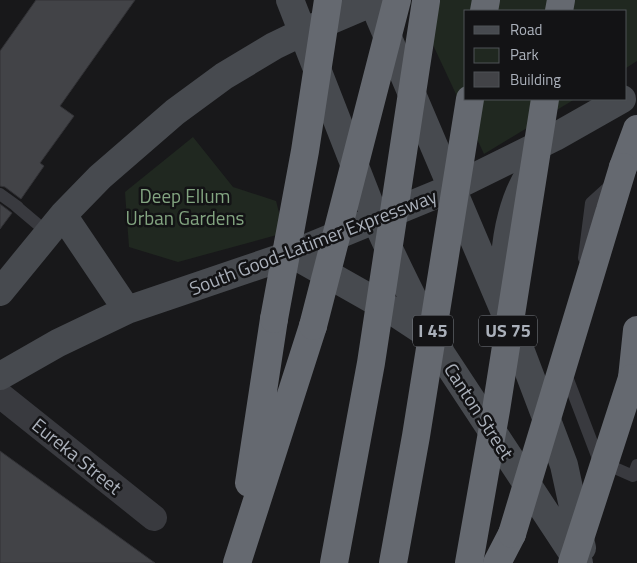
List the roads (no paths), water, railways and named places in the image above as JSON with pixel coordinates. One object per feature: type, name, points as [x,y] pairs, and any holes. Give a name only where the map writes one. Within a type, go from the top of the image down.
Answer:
[{"type":"highway","points":[[237,563],[274,319],[305,151],[328,0]]},
{"type":"highway","points":[[334,563],[371,363],[426,0]]},
{"type":"highway","points":[[237,563],[313,326],[380,1]]},
{"type":"highway","name":"I 45","points":[[393,563],[421,407],[470,100]]},
{"type":"highway","name":"US 75","points":[[469,563],[496,410],[545,100]]},
{"type":"highway","points":[[497,563],[512,534],[637,129]]},
{"type":"highway","points":[[572,563],[634,371],[637,330]]},
{"type":"main road","name":"Canton Street","points":[[290,0],[376,220],[433,337],[453,371],[579,563]]},
{"type":"main road","points":[[0,291],[56,224],[100,177],[175,112],[224,76],[274,46],[303,32],[380,1],[452,188],[517,340],[564,465],[585,563]]},
{"type":"main road","name":"South Good-Latimer Expressway","points":[[0,376],[58,344],[127,310],[292,254],[452,188],[555,138],[620,100]]},
{"type":"main road","points":[[517,340],[504,262],[512,214],[525,180],[555,138]]},
{"type":"main road","points":[[56,224],[127,310]]},
{"type":"main road","points":[[292,254],[392,310],[433,337]]},
{"type":"street","name":"Eureka Street","points":[[0,395],[154,518]]},
{"type":"lane","points":[[637,161],[591,203],[568,377],[598,461],[633,476],[637,465]]},
{"type":"lane","points":[[0,194],[17,207],[56,224]]},
{"type":"park label","name":"Deep Ellum Urban Gardens","points":[[185,207]]}]
